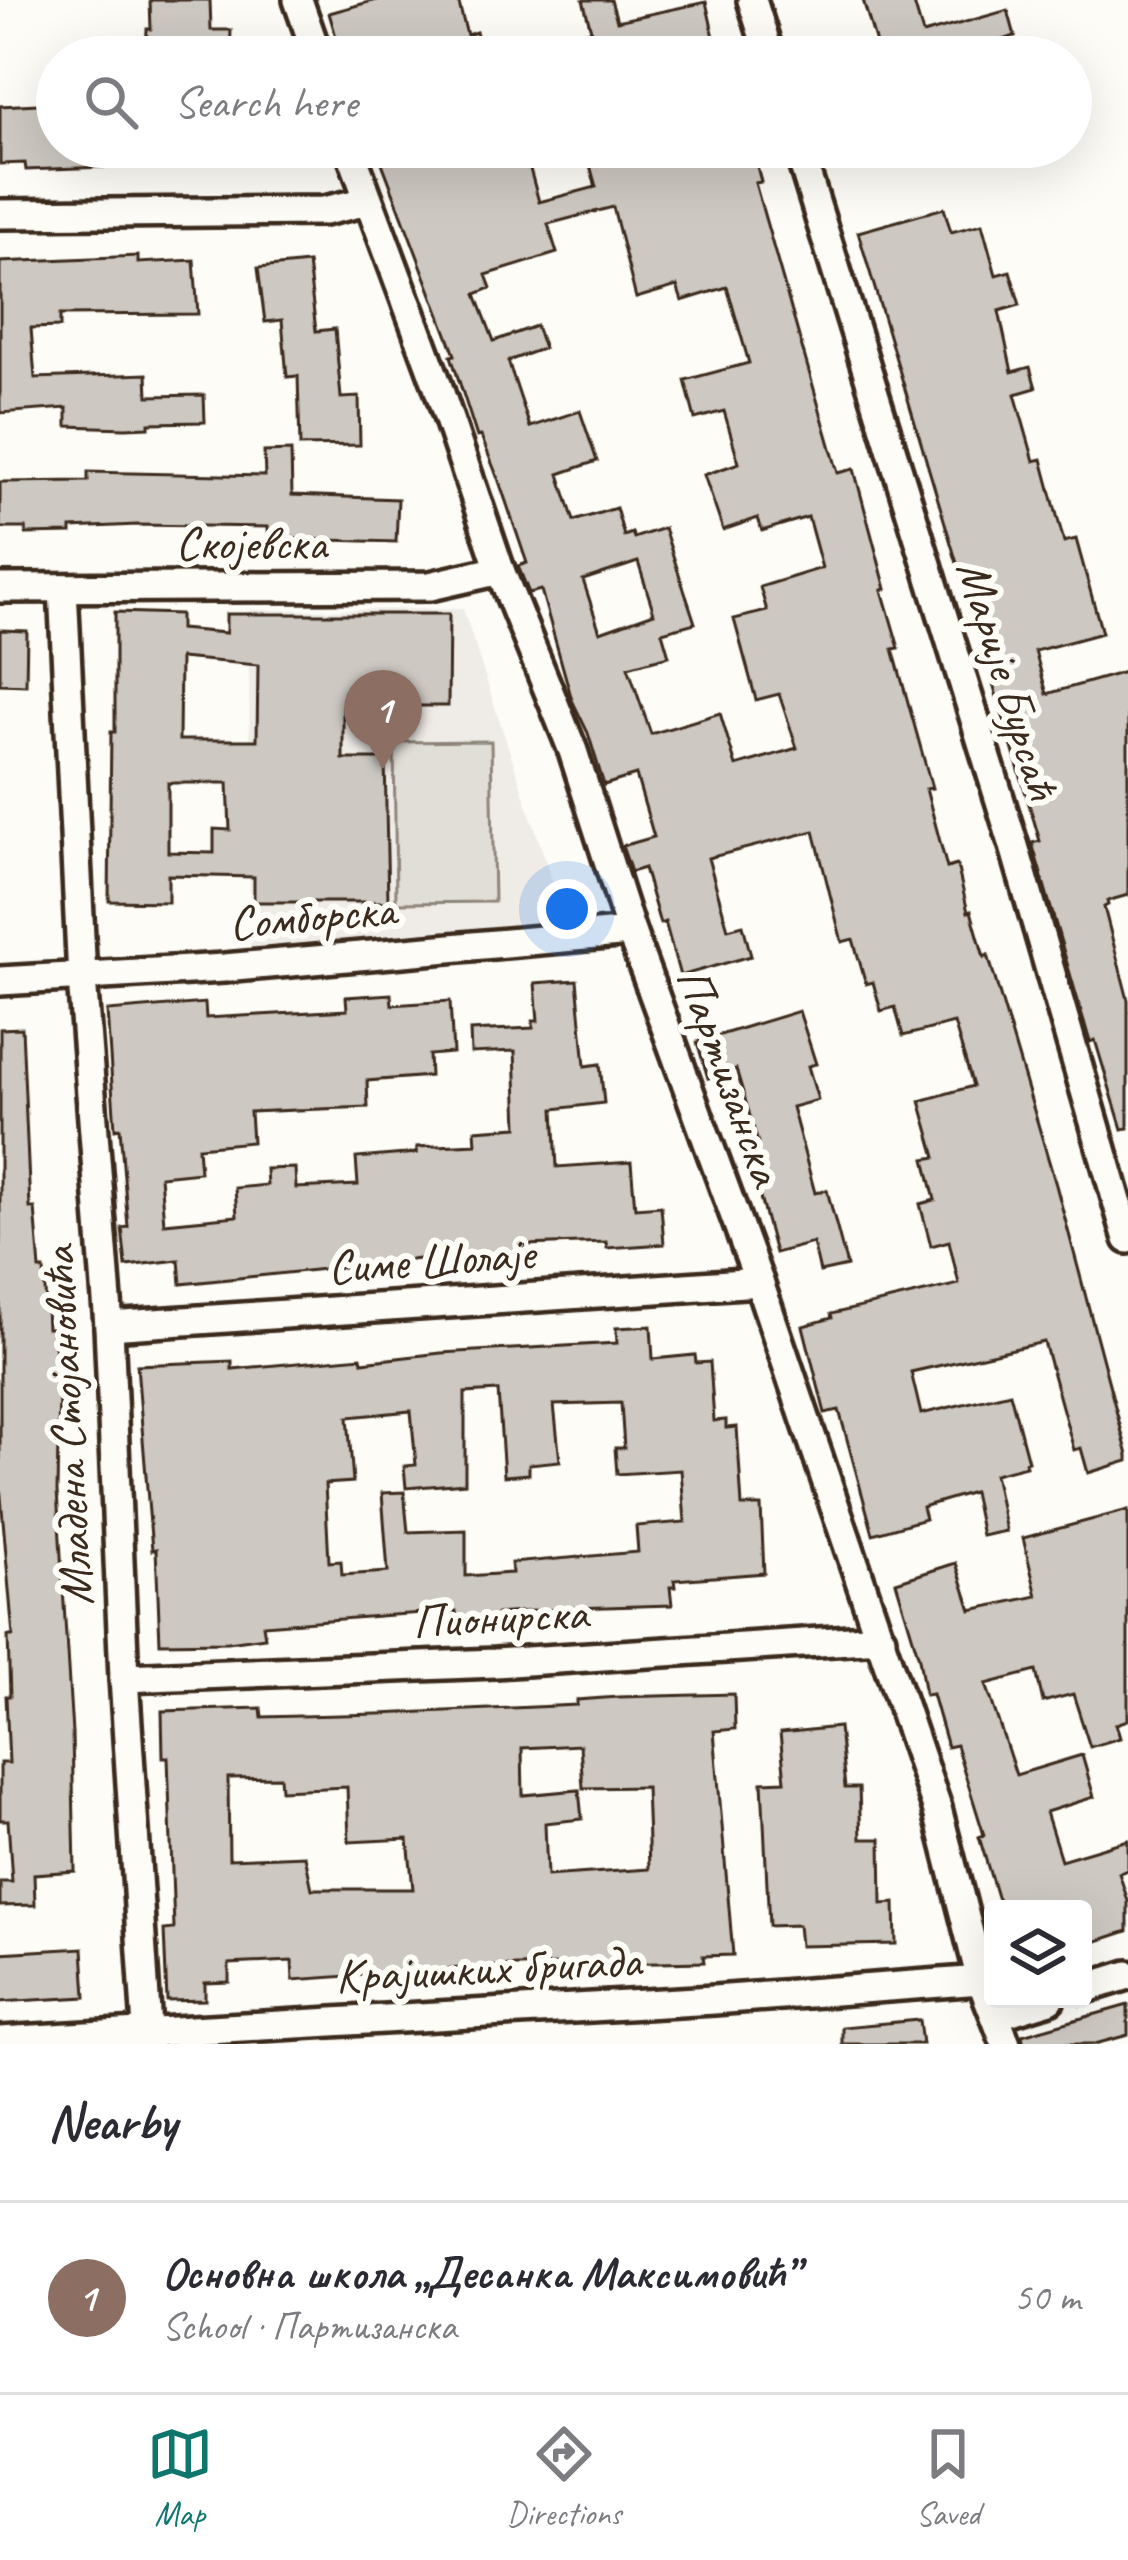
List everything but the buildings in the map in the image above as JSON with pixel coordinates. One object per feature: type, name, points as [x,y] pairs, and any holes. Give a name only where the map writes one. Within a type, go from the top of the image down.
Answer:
[{"type":"street","points":[[298,0],[311,36]]},
{"type":"street","points":[[752,0],[763,36]]},
{"type":"street","name":"Партизанска","points":[[356,168],[500,570],[573,751],[631,932],[759,1282],[938,1808],[981,1980],[1006,2044]]},
{"type":"street","name":"Марије Бурсаћ","points":[[804,168],[1014,847],[1128,1239]]},
{"type":"street","points":[[0,214],[324,211],[368,201]]},
{"type":"street","name":"Скојевска","points":[[0,588],[430,586],[500,570]]},
{"type":"street","name":"Младена Стојановића","points":[[63,588],[82,978],[109,1326],[124,1678],[147,2037]]},
{"type":"street","name":"Сомборска","points":[[0,980],[82,978],[631,932]]},
{"type":"street","name":"Симе Шолаје","points":[[109,1326],[759,1282]]},
{"type":"street","name":"Пионирска","points":[[124,1678],[495,1663],[880,1638]]},
{"type":"street","points":[[1092,1986],[1128,1975]]},
{"type":"street","name":"Крајишких бригада","points":[[0,2041],[147,2037],[981,1980]]},
{"type":"street","points":[[998,2015],[1021,2008]]},
{"type":"shaded area","points":[[463,609],[568,929],[250,950],[249,610]]},
{"type":"shaded area","points":[[491,741],[494,902],[396,903],[394,742]]},
{"type":"place","name":"Основна школа „Десанка Максимовић”","points":[[383,769]]}]
